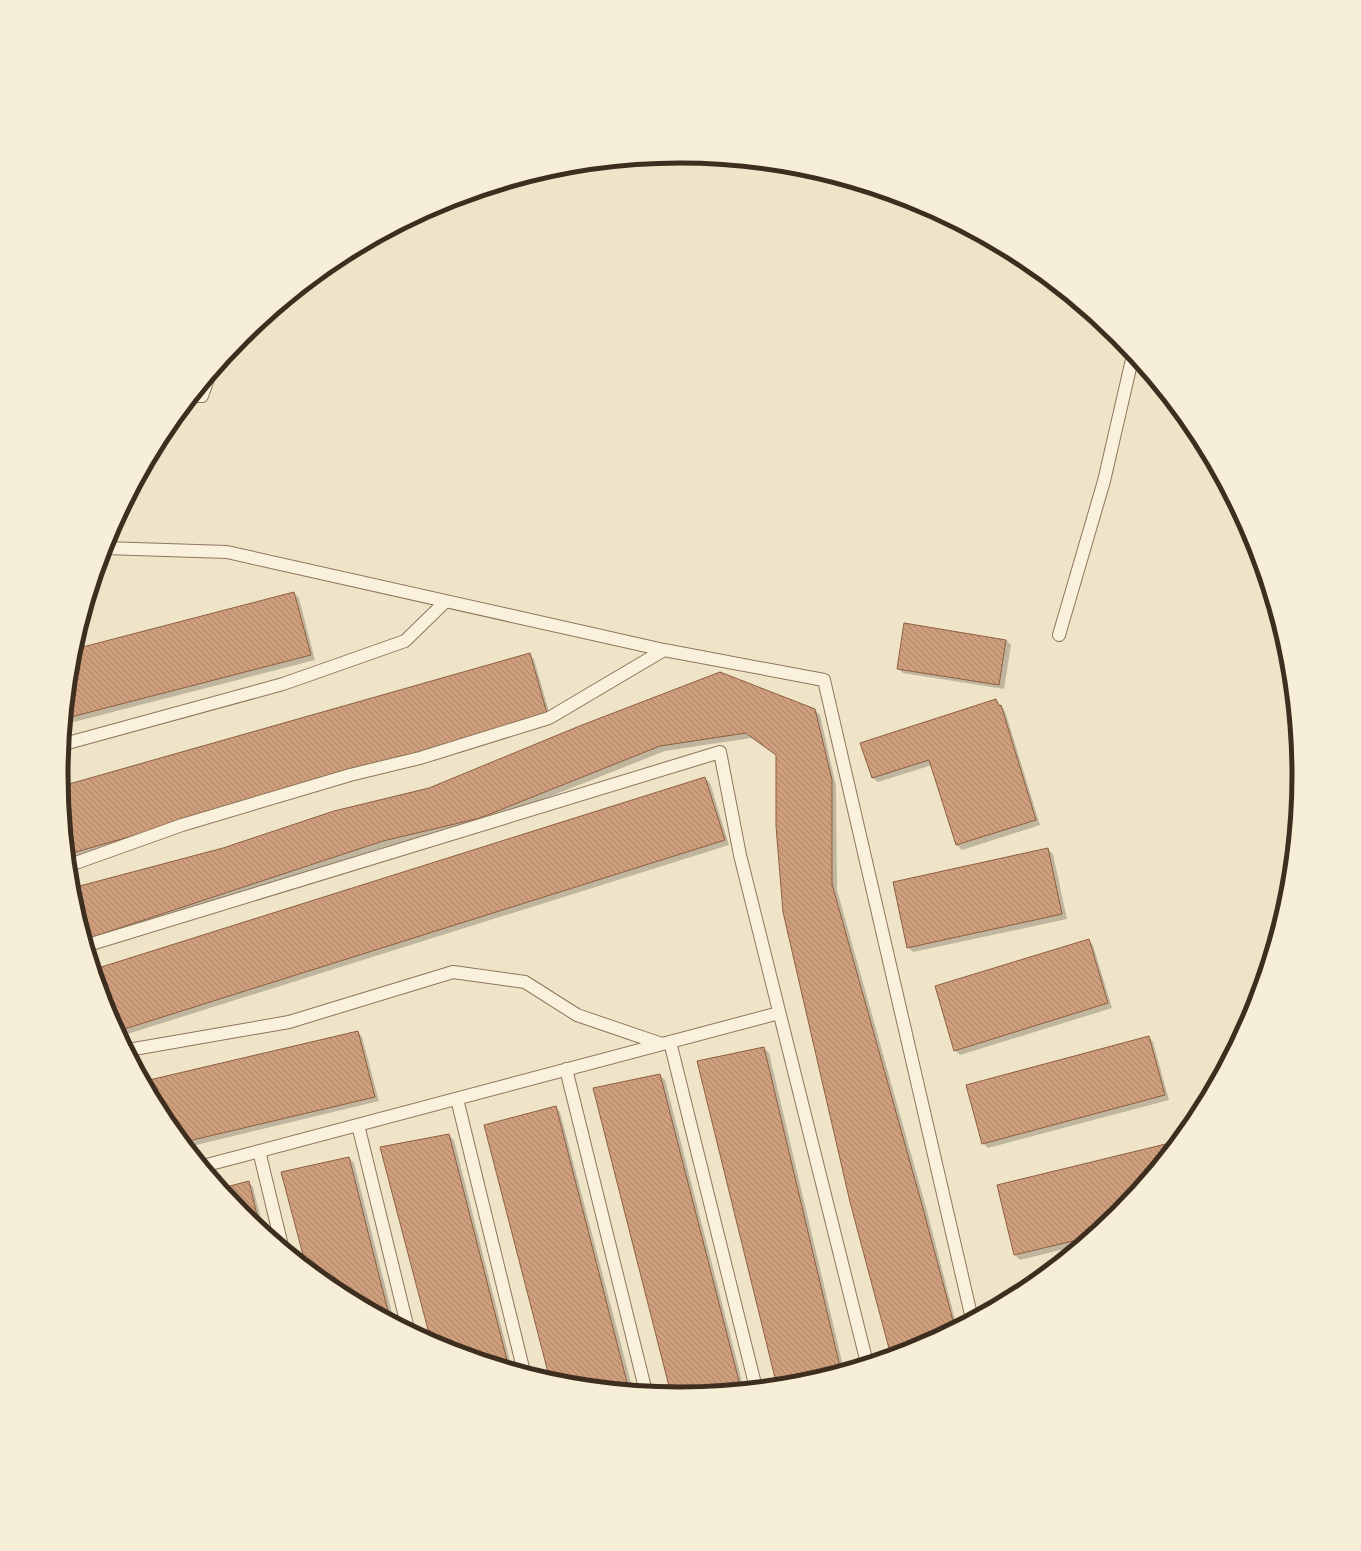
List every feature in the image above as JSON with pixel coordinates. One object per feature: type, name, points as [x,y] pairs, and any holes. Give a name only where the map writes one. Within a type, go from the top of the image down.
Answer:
[{"type":"lane","points":[[1059,635],[1104,481],[1132,361]]},
{"type":"lane","points":[[112,548],[227,552],[664,650],[824,680],[971,1314]]},
{"type":"lane","points":[[69,743],[283,684],[405,641],[446,601]]},
{"type":"lane","points":[[74,863],[182,826],[350,775],[420,758],[549,718],[664,650]]},
{"type":"lane","points":[[92,944],[720,752],[740,855],[866,1359]]},
{"type":"lane","points":[[133,1049],[289,1022],[453,972],[525,982],[577,1015],[666,1043]]},
{"type":"lane","points":[[208,1165],[779,1013]]},
{"type":"lane","points":[[666,1043],[755,1384]]},
{"type":"lane","points":[[566,1069],[645,1387]]},
{"type":"lane","points":[[457,1098],[523,1367]]},
{"type":"lane","points":[[358,1125],[407,1323]]},
{"type":"lane","points":[[259,1151],[280,1239]]},
{"type":"building","points":[[294,592],[311,655],[71,717],[82,647]]},
{"type":"building","points":[[904,623],[1006,640],[999,685],[897,669]]},
{"type":"building","points":[[530,653],[548,717],[73,853],[69,816],[68,784]]},
{"type":"building","points":[[720,672],[815,709],[832,780],[832,884],[954,1324],[890,1350],[850,1202],[783,912],[776,826],[776,755],[746,733],[660,746],[480,818],[383,841],[90,938],[78,886],[223,848],[334,811],[429,788],[582,725]]},
{"type":"building","points":[[996,699],[999,706],[1001,705],[1036,820],[956,845],[929,760],[872,778],[860,743]]},
{"type":"building","points":[[705,777],[725,840],[124,1029],[100,968]]},
{"type":"building","points":[[1048,848],[1062,914],[907,948],[893,882]]},
{"type":"building","points":[[1089,939],[1108,1003],[954,1051],[935,986]]},
{"type":"building","points":[[358,1031],[375,1097],[190,1141],[171,1116],[149,1080]]},
{"type":"building","points":[[1149,1036],[1165,1095],[982,1144],[966,1085]]},
{"type":"building","points":[[764,1047],[840,1367],[776,1380],[697,1061]]},
{"type":"building","points":[[660,1074],[740,1385],[721,1387],[669,1388],[593,1088]]},
{"type":"building","points":[[556,1106],[628,1386],[601,1383],[548,1373],[484,1125]]},
{"type":"building","points":[[449,1134],[508,1362],[446,1341],[429,1333],[380,1147]]},
{"type":"building","points":[[1170,1143],[1141,1179],[1114,1209],[1080,1239],[1014,1255],[997,1185]]},
{"type":"building","points":[[349,1157],[389,1314],[340,1285],[304,1258],[281,1172]]},
{"type":"building","points":[[249,1181],[258,1219],[247,1209],[227,1187]]}]
